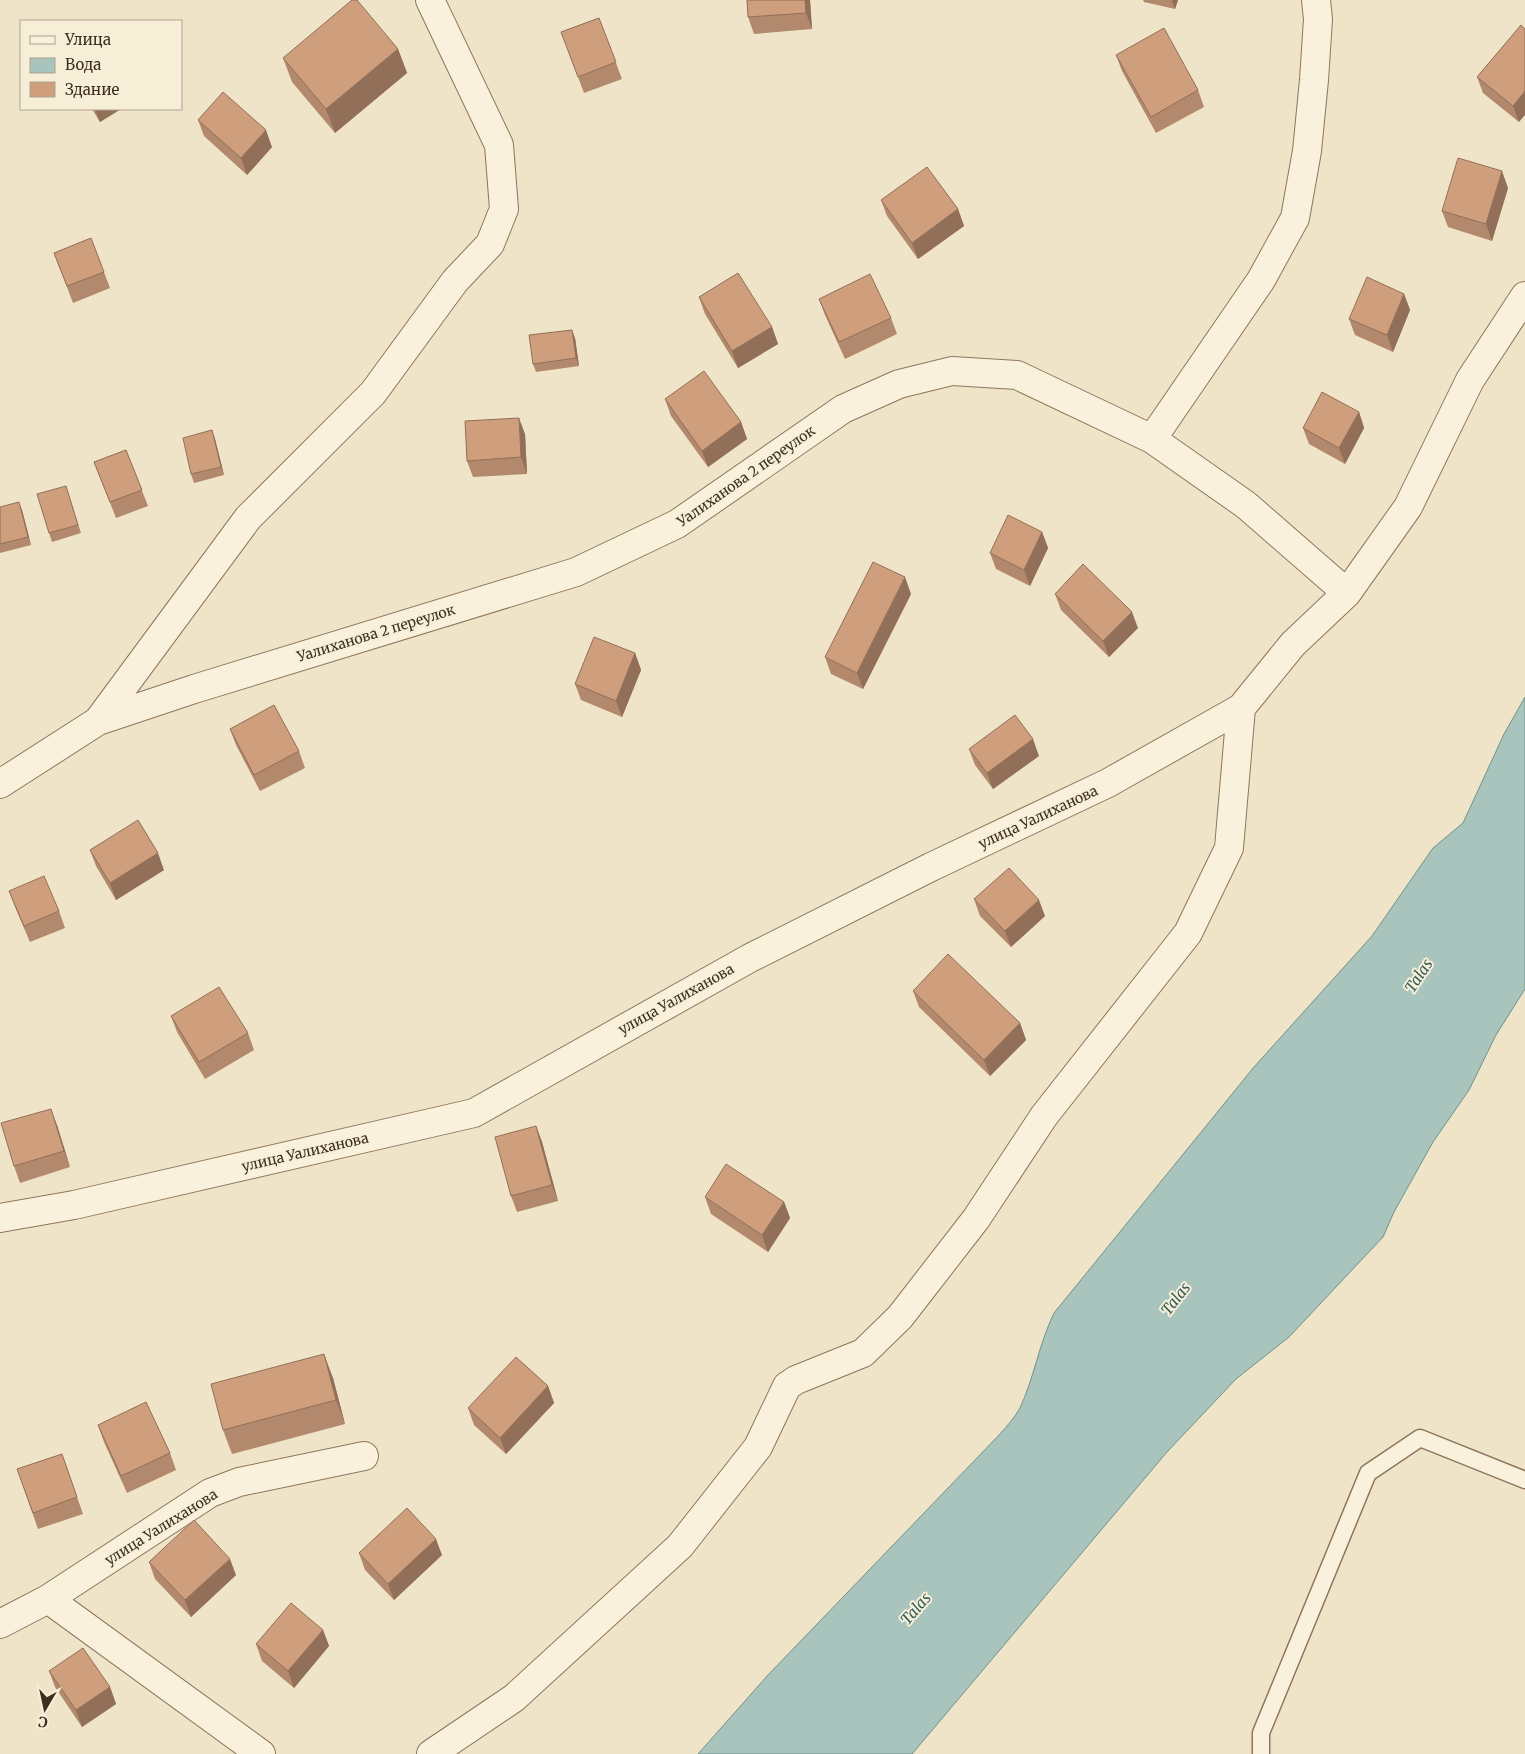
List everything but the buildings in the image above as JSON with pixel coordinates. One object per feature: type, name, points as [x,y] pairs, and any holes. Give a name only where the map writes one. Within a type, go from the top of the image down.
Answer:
[{"type":"street","name":"Уалиханова 2 переулок","points":[[98,721],[248,518],[373,394],[455,281],[490,244],[504,209],[499,145],[430,0]]},
{"type":"street","points":[[1152,439],[1261,280],[1294,218],[1307,151],[1318,19],[1316,0]]},
{"type":"street","name":"улица Уалиханова","points":[[0,1218],[74,1205],[474,1113],[750,958],[1108,783],[1241,708],[1293,644],[1347,593],[1408,507],[1470,380],[1525,296]]},
{"type":"street","name":"Уалиханова 2 переулок","points":[[0,784],[98,721],[194,688],[576,572],[677,524],[843,409],[899,384],[952,371],[1018,375],[1152,439],[1246,505],[1347,593]]},
{"type":"street","points":[[431,1754],[514,1698],[680,1546],[758,1447],[787,1386],[796,1380],[862,1353],[900,1317],[970,1227],[1044,1116],[1188,933],[1228,848],[1241,708]]},
{"type":"street","name":"улица Уалиханова","points":[[0,1624],[48,1599],[210,1493],[240,1482],[364,1456]]},
{"type":"street","points":[[48,1599],[261,1754]]},
{"type":"lane","points":[[1261,1754],[1261,1733],[1368,1473],[1420,1438],[1525,1480]]},
{"type":"water","name":"Talas","points":[[1525,697],[1525,989],[1496,1035],[1469,1090],[1433,1142],[1394,1212],[1383,1237],[1289,1337],[1236,1379],[1167,1452],[912,1754],[698,1754],[768,1675],[1011,1421],[1025,1397],[1044,1337],[1054,1313],[1254,1067],[1372,936],[1433,848],[1463,823],[1504,734]]}]
